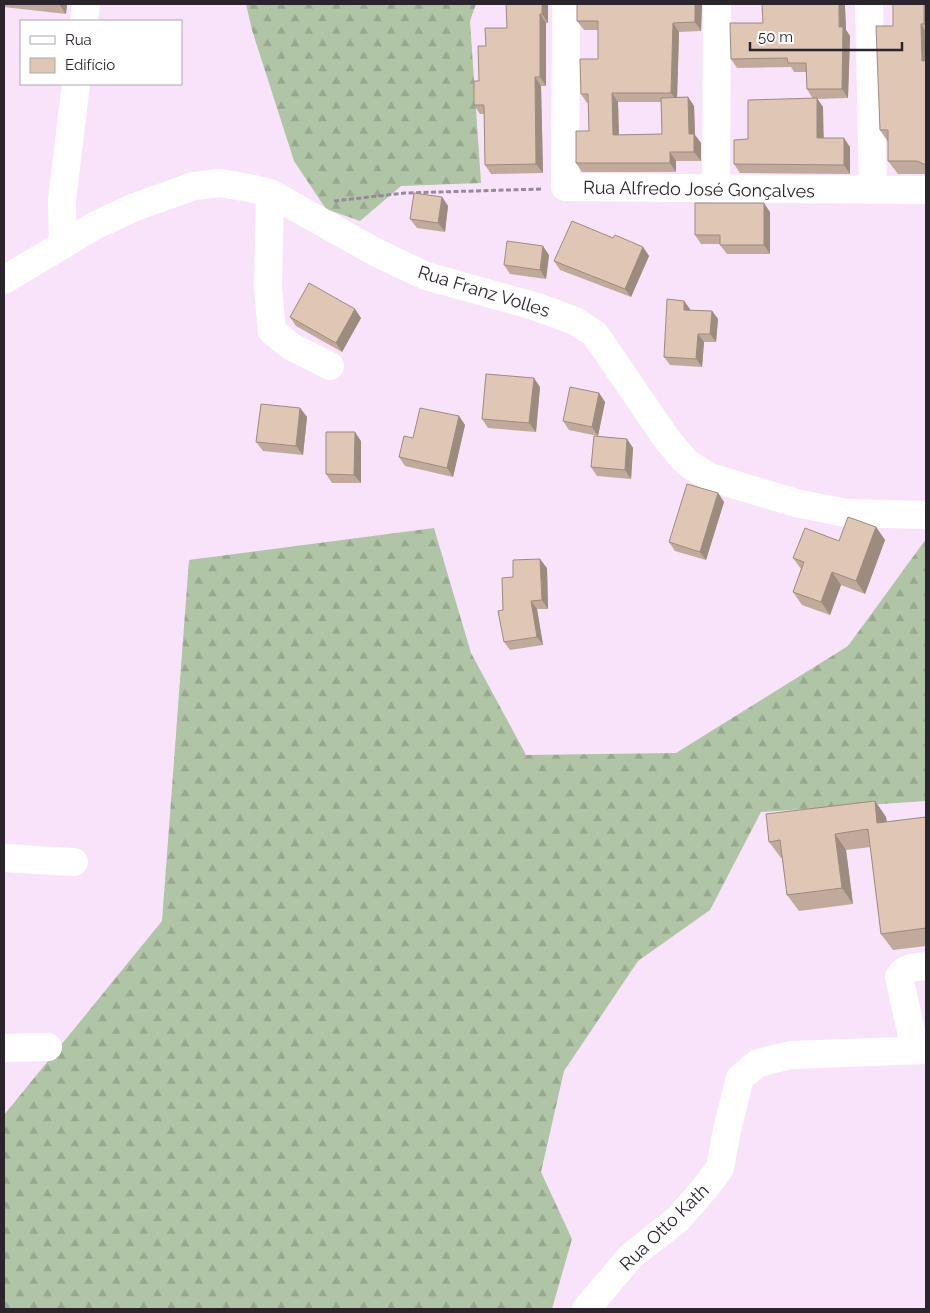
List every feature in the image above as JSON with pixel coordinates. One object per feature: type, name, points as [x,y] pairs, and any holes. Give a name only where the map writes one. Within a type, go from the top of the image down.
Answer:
[{"type":"street","points":[[84,20],[86,4]]},
{"type":"street","name":"Rua Alfredo José Gonçalves","points":[[566,4],[565,187],[926,190]]},
{"type":"street","points":[[716,189],[717,4]]},
{"type":"street","points":[[869,4],[873,190]]},
{"type":"street","points":[[63,245],[62,200],[76,85]]},
{"type":"street","name":"Rua Franz Volles","points":[[4,280],[96,225],[135,207],[194,186],[220,183],[270,194],[377,254],[426,276],[534,306],[575,321],[595,334],[666,438],[686,462],[710,477],[796,503],[846,513],[926,515]]},
{"type":"street","points":[[270,194],[268,290],[272,331],[292,347],[330,366]]},
{"type":"street","points":[[4,858],[74,862]]},
{"type":"street","points":[[921,1050],[899,977],[903,971],[909,968],[926,966]]},
{"type":"street","points":[[4,1048],[48,1047]]},
{"type":"street","name":"Rua Otto Kath","points":[[586,1309],[631,1256],[678,1219],[706,1188],[720,1168],[726,1130],[740,1078],[758,1063],[791,1055],[921,1050]]},
{"type":"path","points":[[340,198],[405,193],[521,192],[565,187]]},
{"type":"green space","points":[[246,4],[476,4],[470,21],[481,183],[401,186],[360,221],[326,209],[294,161],[252,30]]},
{"type":"green space","points":[[434,528],[471,653],[526,755],[676,753],[848,646],[926,539],[926,801],[761,812],[710,910],[638,961],[564,1071],[541,1172],[572,1239],[552,1309],[4,1309],[4,1115],[162,921],[189,560]]},
{"type":"building","points":[[506,4],[542,4],[542,14],[540,14],[540,77],[535,77],[536,164],[485,165],[484,105],[474,105],[474,81],[479,81],[478,46],[486,46],[485,28],[507,28]]},
{"type":"building","points":[[577,4],[695,4],[695,22],[673,23],[671,93],[612,93],[613,135],[662,134],[661,98],[688,97],[689,134],[694,134],[694,152],[670,152],[670,163],[576,163],[576,131],[589,131],[588,94],[581,94],[580,59],[598,59],[598,21],[577,21]]},
{"type":"building","points":[[762,4],[839,4],[839,27],[843,27],[842,89],[807,89],[806,63],[788,63],[787,58],[731,59],[730,23],[763,23]]},
{"type":"building","points":[[893,4],[924,4],[924,24],[921,24],[922,61],[926,61],[926,165],[917,161],[888,161],[888,130],[880,130],[876,26],[893,26]]},
{"type":"building","points":[[817,98],[817,138],[844,138],[844,165],[734,164],[734,140],[748,139],[748,100]]},
{"type":"building","points":[[414,193],[442,197],[438,223],[410,219]]},
{"type":"building","points":[[695,203],[764,203],[764,245],[720,245],[720,235],[695,235]]},
{"type":"building","points":[[572,221],[613,238],[615,235],[643,247],[625,289],[554,261]]},
{"type":"building","points":[[507,241],[543,246],[540,270],[504,265]]},
{"type":"building","points":[[309,283],[355,309],[336,343],[290,317]]},
{"type":"building","points":[[667,299],[684,301],[684,310],[712,311],[710,334],[698,334],[696,359],[664,357]]},
{"type":"building","points":[[486,374],[534,378],[529,423],[482,419]]},
{"type":"building","points":[[570,387],[599,393],[592,427],[563,421]]},
{"type":"building","points":[[261,404],[300,408],[296,446],[256,442]]},
{"type":"building","points":[[420,408],[459,416],[447,468],[399,457],[404,436],[413,438]]},
{"type":"building","points":[[326,432],[355,432],[354,475],[326,474]]},
{"type":"building","points":[[594,436],[627,439],[625,470],[591,467]]},
{"type":"building","points":[[687,484],[718,493],[700,552],[669,542]]},
{"type":"building","points":[[848,517],[876,527],[856,581],[832,572],[821,602],[793,592],[804,562],[793,558],[805,528],[839,541]]},
{"type":"building","points":[[540,559],[542,600],[531,601],[537,637],[504,642],[498,611],[503,610],[502,578],[513,577],[513,560]]},
{"type":"building","points":[[875,801],[877,823],[926,817],[926,928],[881,934],[868,829],[835,834],[842,888],[787,895],[780,840],[769,842],[766,814]]}]
